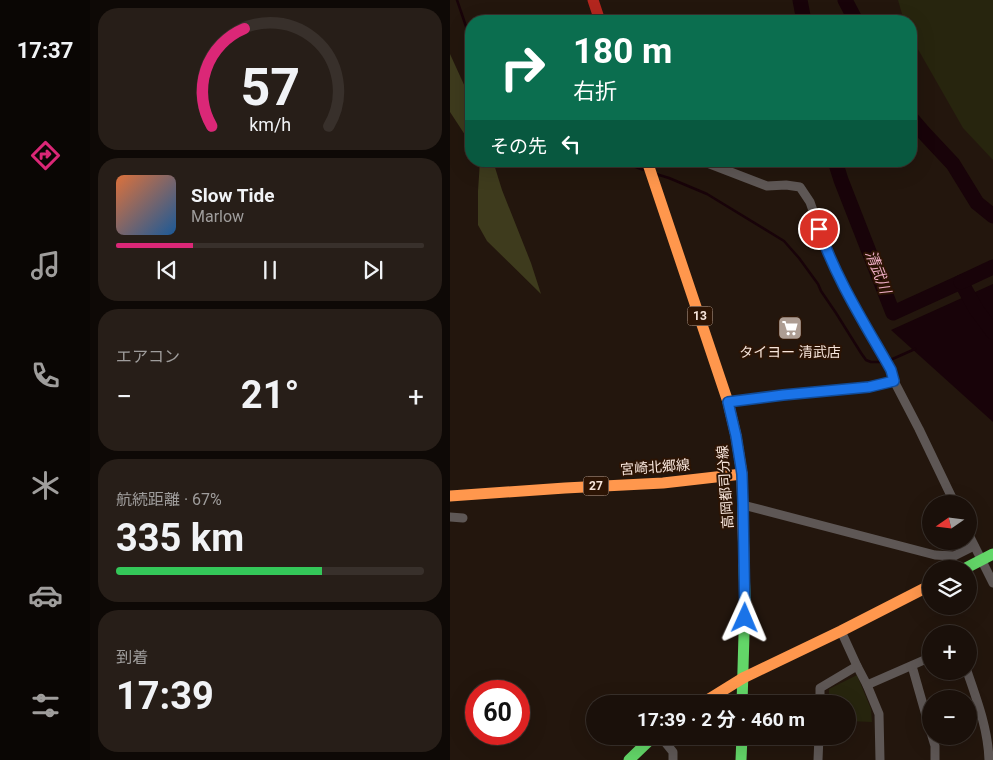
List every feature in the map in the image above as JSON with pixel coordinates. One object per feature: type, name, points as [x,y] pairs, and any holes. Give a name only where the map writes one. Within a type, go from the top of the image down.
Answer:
[{"type":"main road","points":[[593,0],[598,15]]},
{"type":"main road","name":"高岡都司分線","points":[[649,167],[728,402],[736,436],[742,474],[743,505],[745,599],[742,695]]},
{"type":"main road","name":"宮崎北郷線","points":[[450,496],[663,483],[742,474]]},
{"type":"main road","points":[[716,695],[743,678],[922,590]]},
{"type":"main road","points":[[628,760],[644,745]]},
{"type":"main road","points":[[741,760],[742,745]]},
{"type":"street","points":[[718,167],[767,186],[786,185],[800,187],[810,202],[840,280],[891,370],[894,381],[951,495]]},
{"type":"street","points":[[728,402],[869,387],[894,381]]},
{"type":"street","points":[[743,505],[935,555],[954,556],[966,550]]},
{"type":"street","points":[[450,517],[463,518]]},
{"type":"street","points":[[986,558],[993,583]]},
{"type":"street","points":[[841,631],[879,714],[880,760]]},
{"type":"street","points":[[867,685],[922,661]]},
{"type":"street","points":[[820,695],[820,688],[857,666]]},
{"type":"street","points":[[912,666],[922,700]]},
{"type":"street","points":[[970,680],[980,709],[989,760]]},
{"type":"street","points":[[667,745],[673,752],[673,760]]},
{"type":"street","points":[[818,760],[819,745]]},
{"type":"street","points":[[934,760],[935,745]]},
{"type":"shaded area","points":[[898,0],[993,0],[993,160],[963,128],[917,48],[917,15],[902,15]]},
{"type":"shaded area","points":[[450,54],[465,87],[465,135],[450,112]]},
{"type":"shaded area","points":[[480,167],[495,167],[541,294],[487,241],[478,225]]},
{"type":"shaded area","points":[[993,284],[993,422],[891,330]]},
{"type":"shaded area","points":[[857,675],[871,709],[872,722],[856,721],[856,695],[829,695],[829,689]]},
{"type":"waterway","points":[[457,0],[465,23]]},
{"type":"waterway","name":"清武川","points":[[800,0],[803,15]]},
{"type":"waterway","name":"清武川","points":[[845,0],[853,15]]},
{"type":"waterway","name":"清武川","points":[[917,125],[953,164],[977,203],[993,216]]},
{"type":"waterway","points":[[636,167],[644,170]]},
{"type":"waterway","name":"清武川","points":[[837,167],[893,313],[961,282],[976,309],[993,332]]},
{"type":"waterway","points":[[656,174],[707,194],[784,241],[818,284],[866,360],[883,362]]},
{"type":"waterway","name":"清武川","points":[[961,282],[993,267]]},
{"type":"waterway","points":[[888,361],[915,349]]},
{"type":"traffic: fast","points":[[977,562],[993,554]]},
{"type":"traffic: fast","points":[[742,695],[744,565]]},
{"type":"traffic: fast","points":[[629,760],[645,745]]},
{"type":"traffic: fast","points":[[741,760],[742,745]]},
{"type":"traffic: slow","points":[[649,167],[728,402],[742,474],[744,565]]},
{"type":"traffic: slow","points":[[450,496],[663,483],[742,474]]},
{"type":"traffic: slow","points":[[743,678],[922,590]]},
{"type":"traffic: slow","points":[[716,695],[743,678]]},
{"type":"traffic: jam","points":[[593,0],[598,15]]},
{"type":"place","name":"タイヨー 清武店","points":[[790,328]]},
{"type":"route","points":[[745,618],[742,474],[728,402],[869,387],[894,381],[891,370],[840,280],[819,229]]}]
